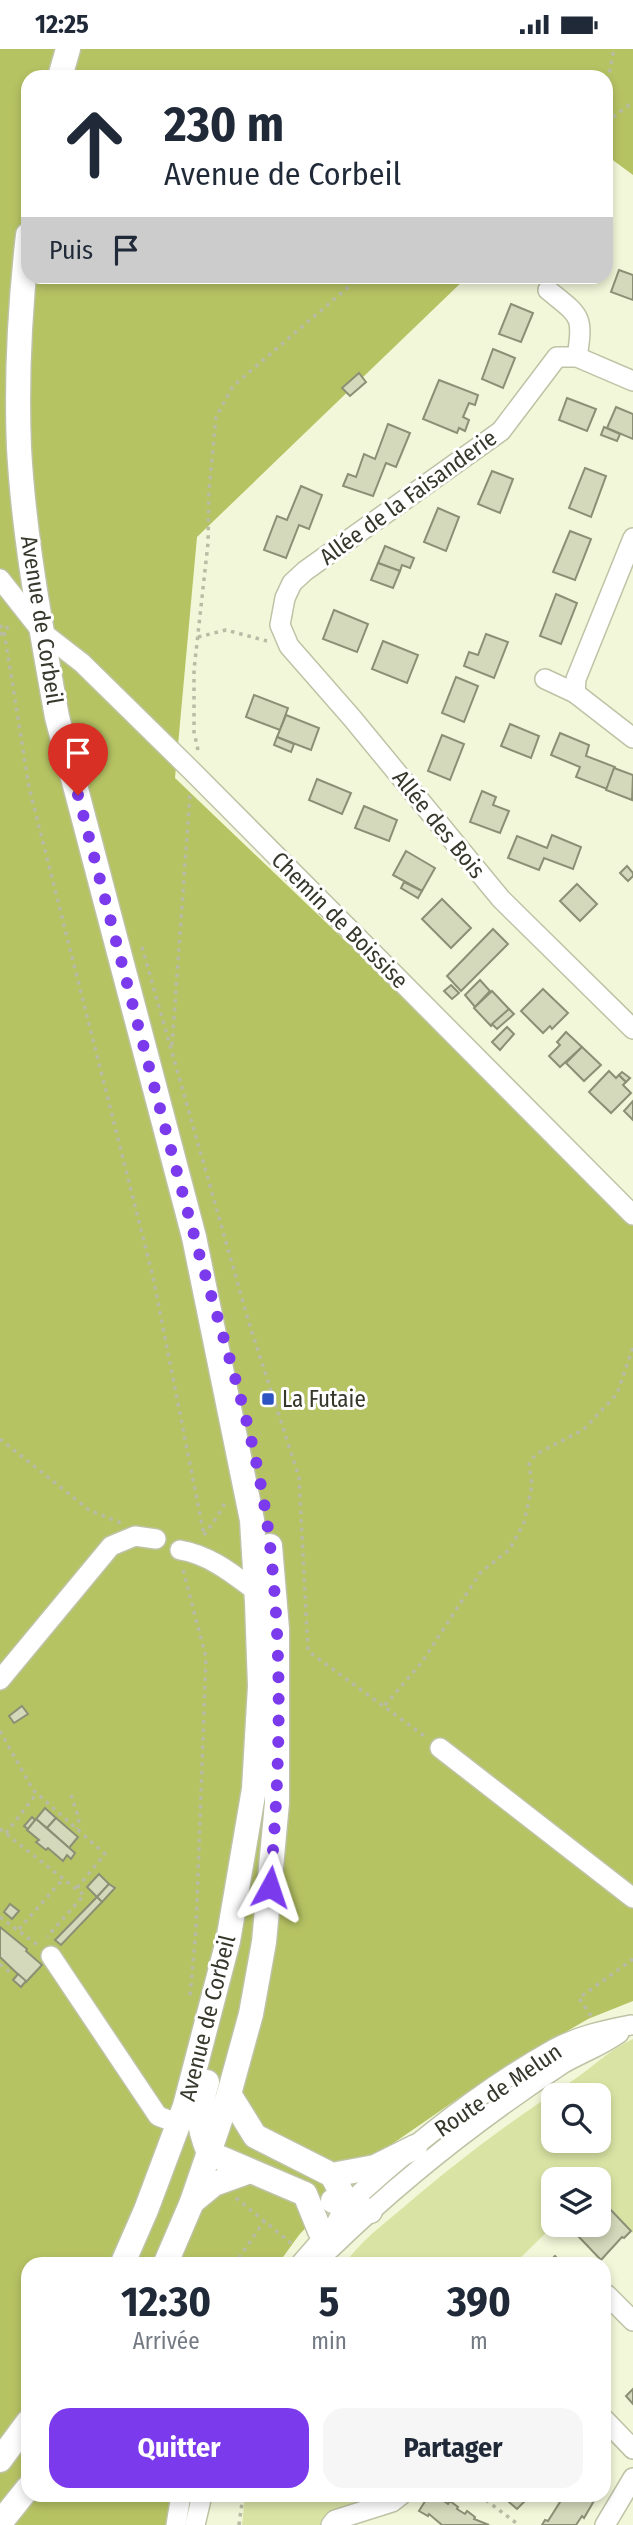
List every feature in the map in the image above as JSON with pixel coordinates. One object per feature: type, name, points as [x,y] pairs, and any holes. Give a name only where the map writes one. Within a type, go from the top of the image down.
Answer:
[{"type":"main road","points":[[62,70],[68,49]]},
{"type":"main road","name":"Avenue de Corbeil","points":[[23,284],[19,329],[19,424],[23,497],[57,717],[194,1237],[252,1520],[257,1592],[260,1686],[254,1789],[228,1941],[202,2132],[169,2151],[125,2257]]},
{"type":"main road","points":[[168,2257],[192,2202],[202,2132],[229,2094],[251,2014],[264,1943],[278,1803],[277,1629],[262,1488],[237,1380],[194,1237]]},
{"type":"main road","points":[[229,2094],[255,2136]]},
{"type":"main road","points":[[202,2132],[255,2136],[332,2175],[360,2212]]},
{"type":"main road","points":[[202,2132],[250,2171],[305,2195],[360,2212]]},
{"type":"main road","points":[[332,2175],[375,2167],[415,2147]]},
{"type":"main road","points":[[192,2202],[214,2184],[250,2171]]},
{"type":"main road","points":[[305,2195],[320,2231]]},
{"type":"main road","points":[[308,2257],[338,2225],[360,2212]]},
{"type":"main road","points":[[0,2460],[21,2432]]},
{"type":"main road","points":[[0,2523],[21,2497]]},
{"type":"street","points":[[548,291],[576,313],[582,329],[577,357],[633,381]]},
{"type":"street","name":"Allée de la Faisanderie","points":[[285,598],[292,583],[306,571],[501,431],[556,358],[577,357]]},
{"type":"street","points":[[575,692],[576,679],[633,538]]},
{"type":"street","name":"Chemin de Boissise","points":[[0,579],[42,631],[82,663],[192,771],[633,1215]]},
{"type":"street","name":"Allée des Bois","points":[[285,598],[280,625],[289,646],[501,899],[633,1029]]},
{"type":"street","points":[[545,679],[575,692],[633,738]]},
{"type":"street","points":[[0,1680],[111,1546],[135,1536],[156,1539]]},
{"type":"street","points":[[180,1550],[211,1560],[257,1592]]},
{"type":"street","points":[[440,1748],[633,1898]]},
{"type":"street","points":[[45,1951],[158,2116],[202,2132]]},
{"type":"street","name":"Route de Melun","points":[[360,2212],[415,2147],[482,2095],[556,2048],[601,2031],[632,2025]]},
{"type":"street","name":"Route de Melun","points":[[360,2212],[474,2125],[565,2062],[606,2042],[632,2025]]},
{"type":"street","points":[[306,2257],[320,2231],[360,2212]]},
{"type":"street","points":[[611,2299],[633,2321]]},
{"type":"street","points":[[611,2426],[633,2449]]},
{"type":"street","points":[[605,2525],[633,2478]]},
{"type":"street","points":[[176,2525],[180,2502]]},
{"type":"street","points":[[195,2525],[200,2502]]},
{"type":"street","points":[[331,2525],[335,2520],[392,2502]]},
{"type":"path","points":[[610,70],[614,49]]},
{"type":"path","points":[[613,117],[633,102]]},
{"type":"path","points":[[171,1051],[192,771],[199,753],[194,732],[194,670],[208,544],[209,491],[216,417],[233,386],[352,284]]},
{"type":"path","points":[[0,625],[4,631],[29,787],[153,1277],[204,1535]]},
{"type":"path","points":[[198,637],[226,630],[289,646]]},
{"type":"path","points":[[141,944],[249,1323],[299,1478],[308,1651],[440,1748]]},
{"type":"path","points":[[385,1705],[422,1662],[480,1573],[509,1550],[524,1523],[532,1485],[529,1464],[536,1454],[583,1430],[617,1394],[633,1347]]},
{"type":"path","points":[[0,1439],[89,1510],[125,1524]]},
{"type":"path","points":[[189,2007],[195,1930],[206,1657],[180,1550],[204,1535],[218,1517],[243,1472]]},
{"type":"path","points":[[0,1731],[37,1793],[106,1854],[76,1889]]},
{"type":"path","points":[[5,1833],[37,1793]]},
{"type":"path","points":[[71,1795],[79,1819],[77,1829]]},
{"type":"path","points":[[0,1829],[84,1895],[45,1951],[0,1917]]},
{"type":"path","points":[[19,1930],[63,1879]]},
{"type":"path","points":[[0,1964],[13,1975]]},
{"type":"path","points":[[214,2184],[225,2189],[265,2220],[298,2257]]},
{"type":"path","points":[[239,2257],[265,2220]]},
{"type":"path","points":[[239,2525],[242,2502]]},
{"type":"path","points":[[488,2502],[519,2525]]},
{"type":"green space","points":[[0,49],[633,49],[633,175],[613,160],[613,70],[21,70],[21,284],[460,284],[197,537],[175,778],[633,1216],[633,2001],[588,2019],[495,2073],[369,2160],[299,2235],[283,2257],[21,2257],[21,2502],[171,2502],[168,2525],[0,2525]]},
{"type":"green space","points":[[633,2039],[633,2233],[611,2208],[611,2167],[541,2167],[542,2237],[521,2257],[350,2257],[373,2233],[446,2172],[541,2102],[541,2153],[611,2153],[611,2083],[569,2083]]},
{"type":"green space","points":[[244,2502],[369,2502],[323,2525],[242,2525]]},
{"type":"building","points":[[619,270],[633,275],[633,300],[611,292]]},
{"type":"building","points":[[511,304],[533,313],[521,342],[499,334]]},
{"type":"building","points":[[493,349],[515,358],[503,388],[482,379]]},
{"type":"building","points":[[359,373],[366,382],[350,396],[342,388]]},
{"type":"building","points":[[439,380],[478,395],[475,405],[469,403],[463,417],[469,420],[465,431],[459,428],[457,433],[423,419]]},
{"type":"building","points":[[567,398],[596,409],[587,431],[559,420]]},
{"type":"building","points":[[616,407],[633,414],[633,439],[607,428]]},
{"type":"building","points":[[388,424],[410,433],[396,467],[386,463],[373,496],[343,486],[348,474],[356,477],[364,454],[375,459]]},
{"type":"building","points":[[604,427],[620,434],[617,441],[601,435]]},
{"type":"building","points":[[585,468],[606,476],[591,517],[569,508]]},
{"type":"building","points":[[492,471],[513,479],[500,513],[478,504]]},
{"type":"building","points":[[301,486],[322,495],[309,529],[299,525],[286,558],[264,550],[277,516],[287,520]]},
{"type":"building","points":[[438,508],[459,517],[446,551],[424,542]]},
{"type":"building","points":[[570,531],[591,539],[575,580],[553,572]]},
{"type":"building","points":[[385,546],[414,558],[410,568],[402,565],[400,571],[378,563]]},
{"type":"building","points":[[378,563],[400,571],[393,588],[371,580]]},
{"type":"building","points":[[556,594],[577,603],[561,644],[540,636]]},
{"type":"building","points":[[334,610],[368,624],[357,652],[323,639]]},
{"type":"building","points":[[486,634],[508,642],[494,678],[464,666],[469,652],[478,655]]},
{"type":"building","points":[[383,641],[418,655],[407,683],[372,669]]},
{"type":"building","points":[[456,677],[478,686],[464,722],[442,713]]},
{"type":"building","points":[[254,695],[288,708],[280,730],[246,717]]},
{"type":"building","points":[[286,715],[319,728],[311,750],[277,737]]},
{"type":"building","points":[[510,724],[539,736],[531,758],[501,746]]},
{"type":"building","points":[[560,733],[589,745],[586,756],[615,767],[607,789],[576,777],[580,767],[551,755]]},
{"type":"building","points":[[442,735],[464,744],[450,780],[428,771]]},
{"type":"building","points":[[277,737],[294,744],[291,752],[274,745]]},
{"type":"building","points":[[614,768],[633,775],[632,800],[606,790]]},
{"type":"building","points":[[317,779],[351,793],[342,814],[309,800]]},
{"type":"building","points":[[482,791],[496,797],[493,805],[509,811],[500,833],[470,822]]},
{"type":"building","points":[[364,806],[397,820],[389,841],[355,828]]},
{"type":"building","points":[[552,835],[581,847],[573,869],[544,858],[539,870],[508,858],[517,836],[547,848]]},
{"type":"building","points":[[406,851],[435,868],[422,891],[393,875]]},
{"type":"building","points":[[627,866],[633,873],[628,881],[620,873]]},
{"type":"building","points":[[404,882],[422,891],[418,898],[401,888]]},
{"type":"building","points":[[577,884],[597,904],[580,921],[560,901]]},
{"type":"building","points":[[442,899],[471,928],[451,948],[422,919]]},
{"type":"building","points":[[493,929],[508,944],[461,991],[447,976]]},
{"type":"building","points":[[480,980],[490,991],[475,1007],[465,995]]},
{"type":"building","points":[[451,985],[459,993],[452,999],[444,991]]},
{"type":"building","points":[[543,989],[568,1013],[552,1029],[550,1026],[543,1033],[521,1011]]},
{"type":"building","points":[[492,991],[509,1009],[491,1026],[474,1008]]},
{"type":"building","points":[[509,1009],[514,1014],[497,1029],[492,1024]]},
{"type":"building","points":[[507,1027],[514,1034],[500,1050],[492,1042]]},
{"type":"building","points":[[566,1032],[582,1047],[560,1067],[549,1056],[560,1045],[557,1042]]},
{"type":"building","points":[[582,1047],[601,1065],[584,1081],[566,1063]]},
{"type":"building","points":[[609,1071],[626,1082],[623,1085],[631,1093],[611,1113],[589,1092]]},
{"type":"building","points":[[622,1072],[630,1078],[626,1082],[619,1075]]},
{"type":"building","points":[[633,1101],[633,1120],[624,1111]]},
{"type":"building","points":[[22,1706],[28,1714],[14,1723],[9,1716]]},
{"type":"building","points":[[45,1808],[56,1818],[47,1828],[36,1819]]},
{"type":"building","points":[[32,1817],[35,1820],[28,1829],[24,1826]]},
{"type":"building","points":[[56,1818],[78,1837],[69,1848],[47,1828]]},
{"type":"building","points":[[36,1819],[75,1853],[71,1859],[67,1855],[63,1861],[36,1842],[39,1840],[27,1830]]},
{"type":"building","points":[[99,1874],[109,1884],[97,1897],[87,1887]]},
{"type":"building","points":[[109,1884],[115,1888],[102,1902],[97,1897]]},
{"type":"building","points":[[97,1897],[102,1902],[61,1945],[55,1940]]},
{"type":"building","points":[[10,1904],[19,1911],[12,1919],[4,1912]]},
{"type":"building","points":[[0,1927],[42,1965],[26,1982],[0,1957]]},
{"type":"building","points":[[18,1974],[26,1981],[21,1987],[13,1980]]},
{"type":"building","points":[[611,2210],[631,2231],[604,2257],[598,2257],[579,2237],[611,2237]]},
{"type":"building","points":[[633,2389],[633,2404],[626,2396]]},
{"type":"building","points":[[425,2502],[451,2502],[465,2514],[467,2511],[474,2519],[489,2525],[442,2525],[429,2514],[428,2516],[419,2511]]},
{"type":"building","points":[[509,2502],[524,2502],[517,2509]]},
{"type":"building","points":[[560,2502],[593,2502],[584,2518],[582,2516],[576,2525],[542,2525],[545,2520],[548,2521]]},
{"type":"place","name":"La Futaie","points":[[268,1399]]},
{"type":"route","points":[[78,795],[194,1237],[237,1380],[262,1488],[277,1629],[278,1803],[270,1887]]}]
